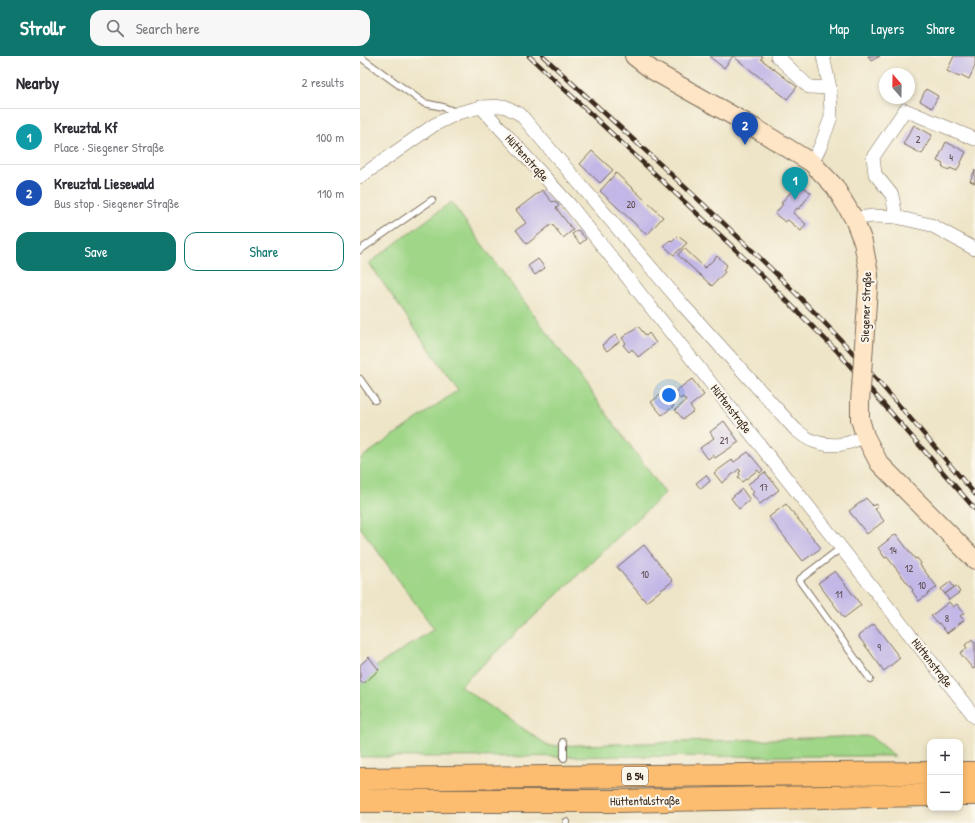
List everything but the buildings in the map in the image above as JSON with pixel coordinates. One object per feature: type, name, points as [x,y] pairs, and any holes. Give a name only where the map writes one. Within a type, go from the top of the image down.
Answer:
[{"type":"highway","name":"Hüttentalstraße","points":[[360,780],[920,773]]},
{"type":"highway","points":[[963,773],[975,773]]},
{"type":"highway","points":[[963,794],[975,794]]},
{"type":"highway","name":"Hüttentalstraße","points":[[360,801],[617,801],[921,795]]},
{"type":"main road","name":"Siegener Straße","points":[[634,56],[652,70],[760,131],[812,163],[835,187],[854,219],[863,242],[869,274],[860,402],[860,419],[865,436],[879,463],[975,560]]},
{"type":"street","points":[[777,56],[809,87],[830,88]]},
{"type":"street","points":[[812,163],[832,117],[830,88],[823,56]]},
{"type":"street","name":"Hüttenstraße","points":[[360,177],[434,125],[458,113],[481,107],[504,106],[520,114],[683,305],[794,429],[812,441],[833,445],[850,443],[865,436]]},
{"type":"street","name":"Hüttenstraße","points":[[481,107],[570,205],[975,717]]},
{"type":"street","points":[[896,217],[892,195],[875,174],[873,156],[905,110],[975,139]]},
{"type":"street","points":[[854,219],[872,216],[896,217],[931,225],[975,248]]},
{"type":"lane","points":[[360,57],[424,103],[442,107],[458,113]]},
{"type":"lane","points":[[360,250],[432,200]]},
{"type":"lane","points":[[360,379],[375,400]]},
{"type":"lane","points":[[841,548],[799,580],[870,679]]},
{"type":"lane","points":[[564,742],[564,758]]},
{"type":"green space","points":[[451,202],[665,493],[460,686],[549,746],[870,736],[895,756],[360,757],[360,677],[434,629],[360,527],[360,459],[458,390],[369,263]]},
{"type":"railway","points":[[529,56],[737,251],[837,351],[975,509]]},
{"type":"railway","points":[[543,56],[731,230],[804,301],[874,376],[975,494]]},
{"type":"place","name":"Kreuztal Liesewald","points":[[745,145]]},
{"type":"place","name":"Kreuztal Kf","points":[[795,200]]}]
